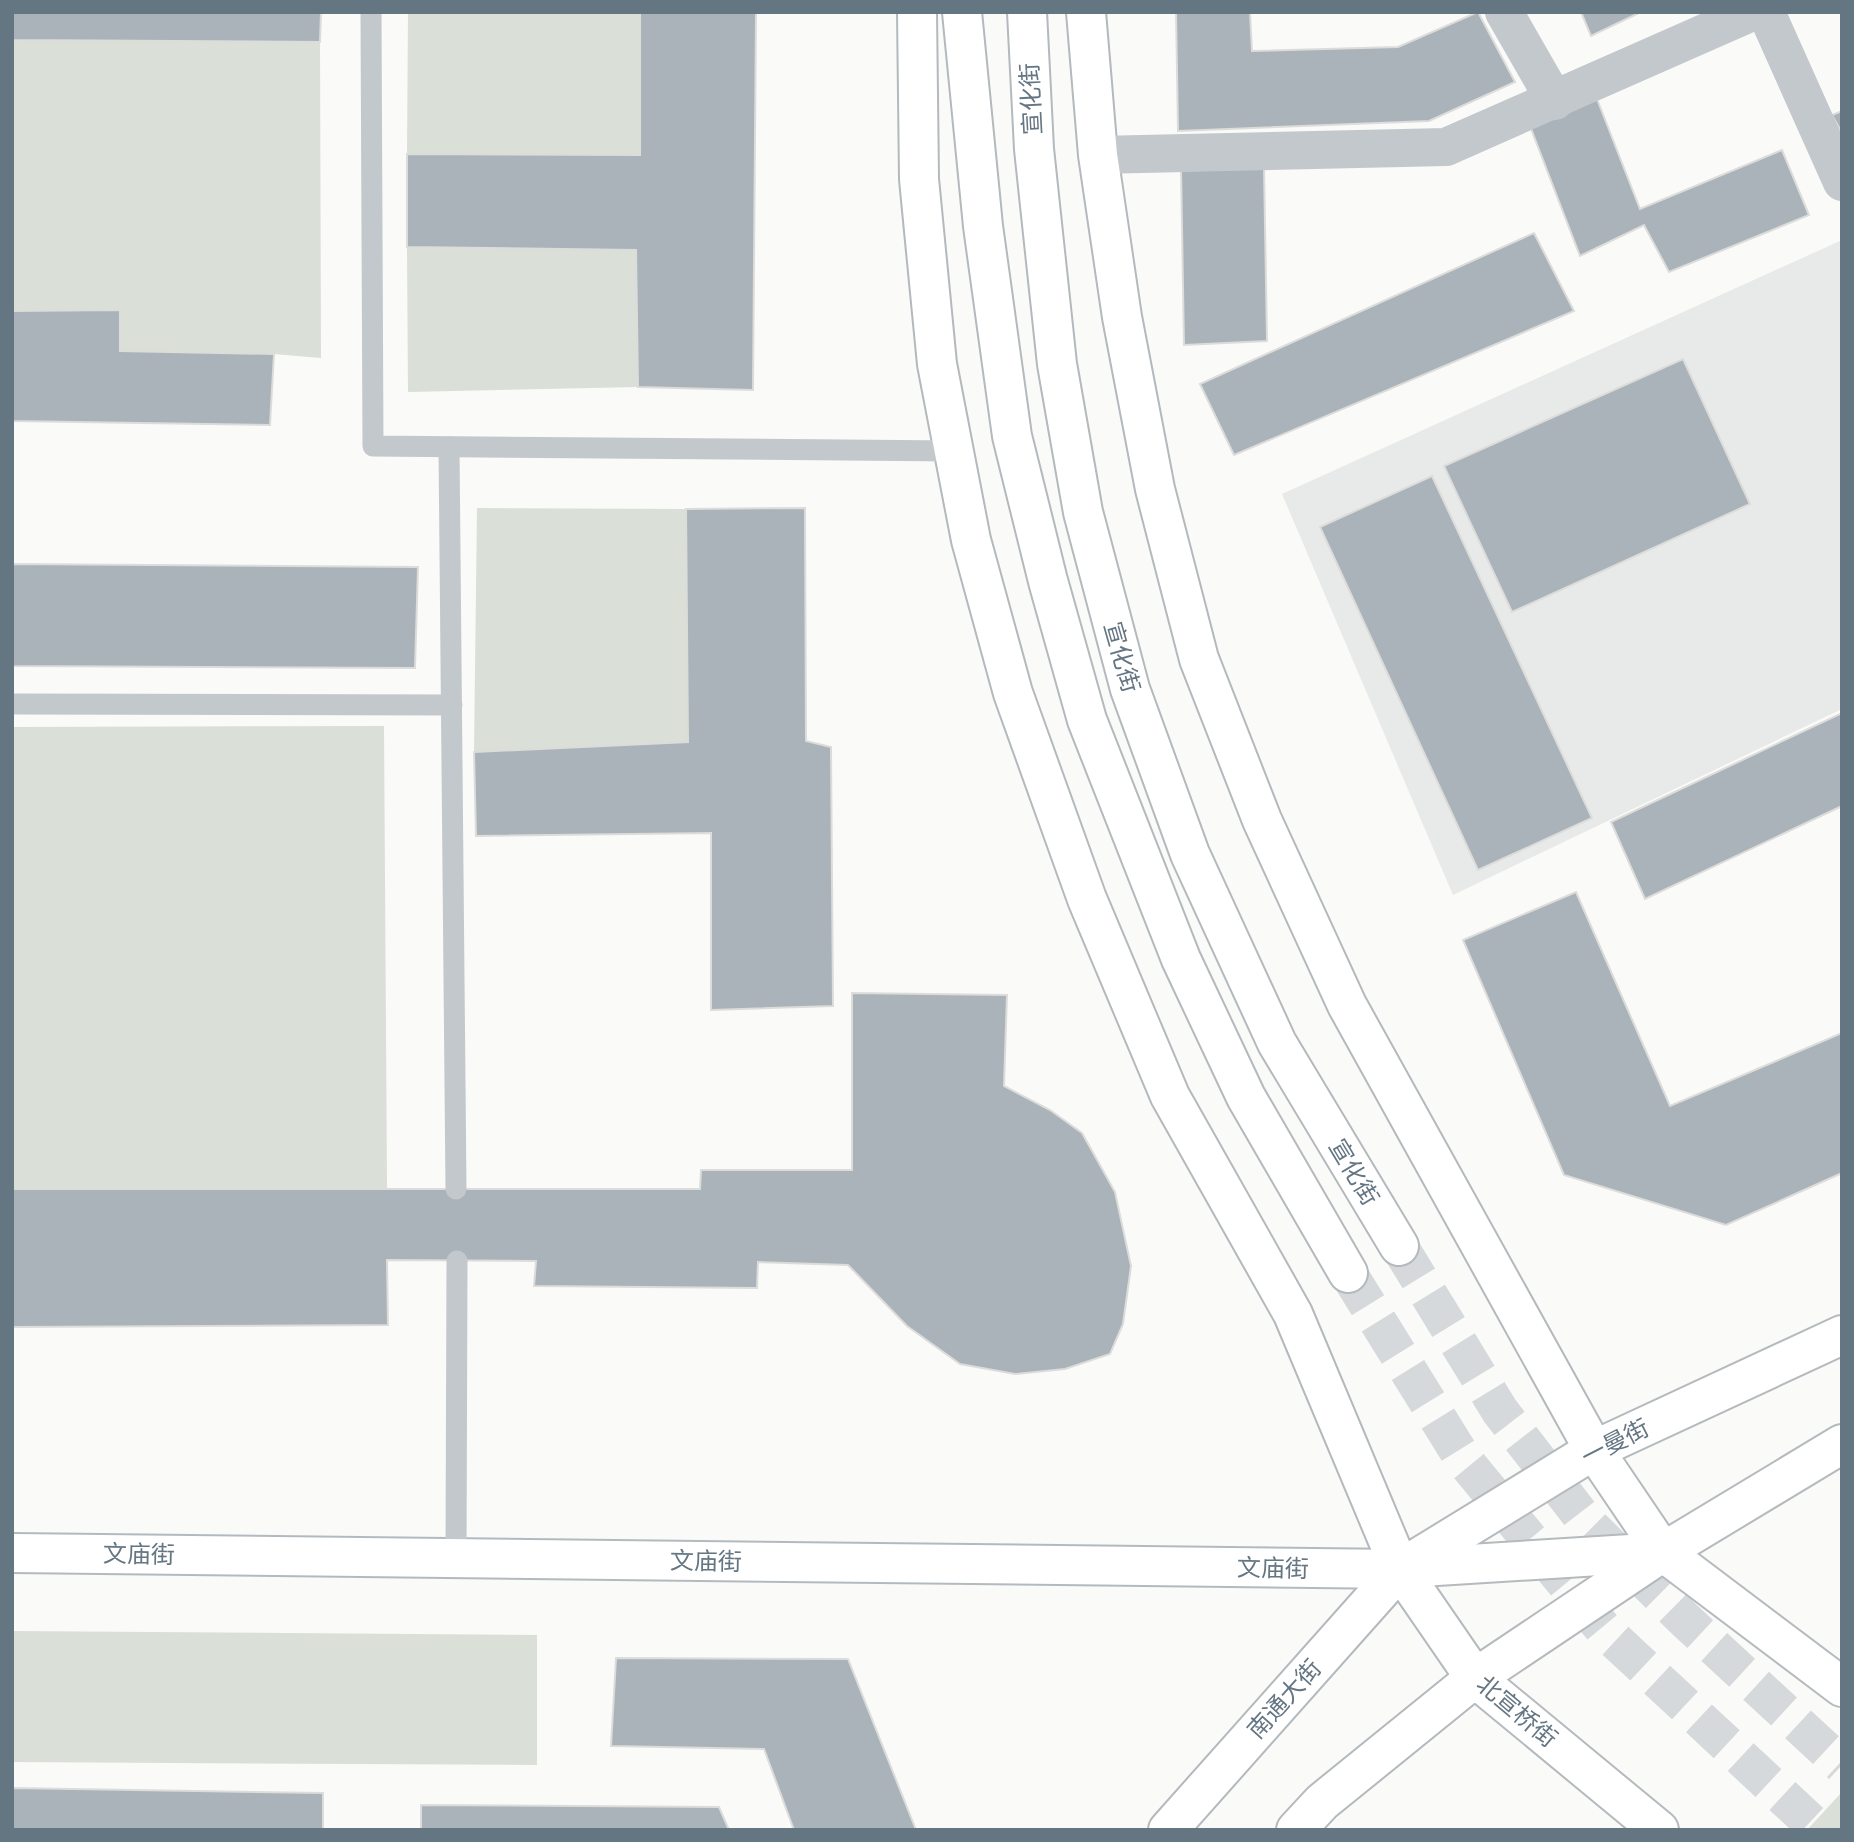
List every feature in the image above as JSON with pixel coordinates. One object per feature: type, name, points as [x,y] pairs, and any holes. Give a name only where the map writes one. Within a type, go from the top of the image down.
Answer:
[{"type":"main road","name":"北宣桥街","points":[[915,12],[919,179],[937,364],[971,540],[1013,693],[1087,899],[1170,1096],[1293,1314],[1400,1569],[1475,1678],[1659,1830]]},
{"type":"main road","points":[[962,12],[983,226],[1012,436],[1048,581],[1087,720],[1181,959],[1222,1047],[1246,1097],[1348,1273]]},
{"type":"main road","name":"宣化街","points":[[1027,12],[1034,149],[1058,364],[1083,512],[1130,689],[1190,854],[1277,1043],[1399,1246]]},
{"type":"main road","points":[[1086,12],[1098,155],[1122,317],[1155,489],[1204,672],[1262,820],[1347,1005],[1594,1450],[1663,1552],[1842,1687]]},
{"type":"main road","points":[[1094,12],[1098,155]]},
{"type":"main road","name":"一曼街","points":[[1400,1569],[1594,1450],[1842,1335]]},
{"type":"main road","points":[[1297,1830],[1322,1802],[1475,1678],[1663,1552],[1842,1444]]},
{"type":"main road","name":"文庙街","points":[[12,1553],[1400,1569],[1663,1552]]},
{"type":"main road","name":"南通大街","points":[[1168,1830],[1400,1569]]},
{"type":"street","points":[[1504,12],[1555,101]]},
{"type":"street","points":[[1098,155],[1447,148],[1752,12]]},
{"type":"street","points":[[1766,12],[1842,182]]},
{"type":"lane","points":[[371,12],[373,446],[954,451]]},
{"type":"lane","points":[[449,447],[456,1189]]},
{"type":"lane","points":[[12,704],[452,705]]},
{"type":"lane","points":[[456,1558],[457,1261]]},
{"type":"shaded area","points":[[408,12],[640,12],[640,155],[407,154]]},
{"type":"shaded area","points":[[12,40],[320,42],[321,358],[274,354],[120,351],[119,310],[12,311]]},
{"type":"shaded area","points":[[1842,240],[1842,709],[1453,895],[1282,494]]},
{"type":"shaded area","points":[[407,247],[636,250],[638,387],[408,392]]},
{"type":"shaded area","points":[[477,508],[686,509],[688,742],[474,752]]},
{"type":"shaded area","points":[[384,726],[387,1188],[12,1189],[12,727]]},
{"type":"shaded area","points":[[12,1631],[537,1635],[537,1765],[12,1762]]},
{"type":"shaded area","points":[[1842,1792],[1842,1830],[1807,1830]]},
{"type":"building","points":[[12,12],[321,12],[320,42],[12,40]]},
{"type":"building","points":[[640,12],[756,12],[753,390],[638,387],[636,250],[407,247],[407,154],[640,155]]},
{"type":"building","points":[[1176,12],[1250,12],[1252,51],[1398,47],[1478,12],[1515,82],[1429,121],[1178,131]]},
{"type":"building","points":[[1581,12],[1641,12],[1591,36]]},
{"type":"building","points":[[1597,99],[1640,209],[1782,150],[1809,215],[1669,272],[1644,225],[1580,256],[1530,126]]},
{"type":"building","points":[[1842,111],[1842,133],[1832,115]]},
{"type":"building","points":[[1264,167],[1267,341],[1184,345],[1181,169]]},
{"type":"building","points":[[1534,233],[1574,311],[1234,455],[1200,384]]},
{"type":"building","points":[[120,310],[120,351],[274,354],[270,425],[12,421],[12,311]]},
{"type":"building","points":[[1683,359],[1750,504],[1512,612],[1444,466]]},
{"type":"building","points":[[1432,476],[1592,818],[1478,870],[1320,527]]},
{"type":"building","points":[[805,508],[806,741],[831,747],[833,1006],[711,1010],[711,833],[476,836],[474,752],[688,742],[686,509]]},
{"type":"building","points":[[12,564],[418,567],[415,668],[12,666]]},
{"type":"building","points":[[1842,713],[1842,806],[1645,899],[1611,822]]},
{"type":"building","points":[[1576,892],[1670,1106],[1842,1033],[1842,1173],[1726,1225],[1564,1175],[1463,940]]},
{"type":"building","points":[[852,993],[1007,995],[1004,1086],[1050,1110],[1082,1133],[1115,1192],[1131,1266],[1123,1324],[1110,1354],[1065,1369],[1015,1374],[960,1364],[907,1326],[848,1265],[758,1262],[757,1288],[534,1286],[536,1261],[387,1260],[388,1325],[12,1327],[12,1189],[700,1189],[701,1170],[852,1170]]},
{"type":"building","points":[[616,1658],[848,1659],[916,1830],[794,1830],[764,1749],[611,1746]]},
{"type":"building","points":[[12,1788],[323,1793],[323,1830],[12,1830]]},
{"type":"building","points":[[421,1805],[719,1807],[729,1830],[421,1830]]},
{"type":"tunnel","points":[[1399,1246],[1500,1411],[1586,1522],[1685,1620],[1842,1765]]},
{"type":"tunnel","points":[[1348,1273],[1463,1459],[1606,1632],[1819,1830]]}]
